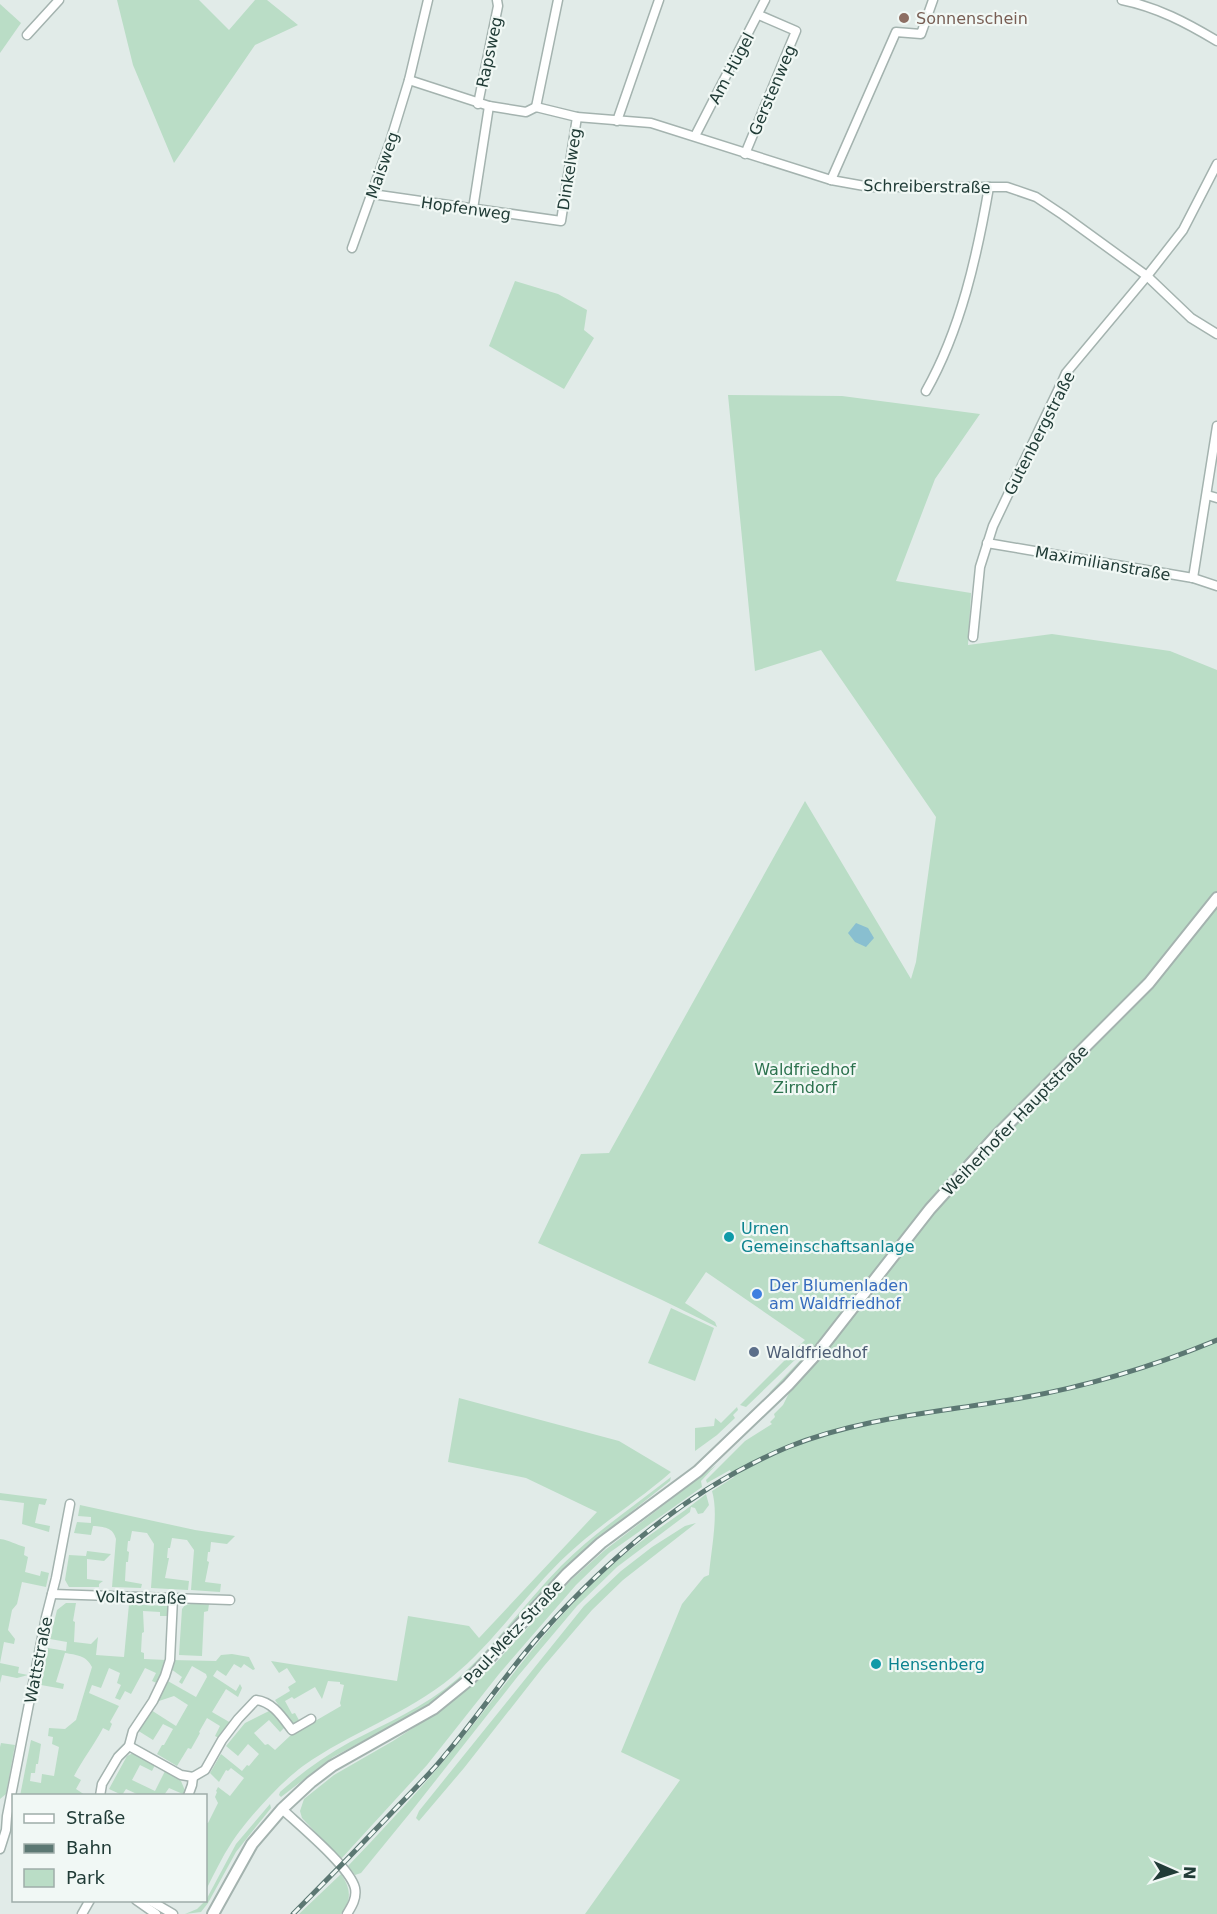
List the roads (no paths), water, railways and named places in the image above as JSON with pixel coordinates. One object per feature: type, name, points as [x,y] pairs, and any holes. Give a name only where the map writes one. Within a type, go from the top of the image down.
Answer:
[{"type":"street","points":[[27,35],[59,0]]},
{"type":"street","points":[[409,80],[428,0]]},
{"type":"street","name":"Rapsweg","points":[[478,104],[498,6],[497,0]]},
{"type":"street","points":[[536,107],[558,0]]},
{"type":"street","points":[[617,121],[658,0]]},
{"type":"street","name":"Am Hügel","points":[[695,136],[765,0]]},
{"type":"street","points":[[831,180],[896,32],[921,34],[933,0]]},
{"type":"street","points":[[1122,0],[1143,4],[1167,14],[1217,41]]},
{"type":"street","name":"Gerstenweg","points":[[745,154],[796,31],[759,15]]},
{"type":"street","name":"Schreiberstraße","points":[[409,80],[489,106],[525,111],[536,107],[577,117],[651,123],[831,180],[870,187],[1007,187],[1035,197],[1063,215],[1147,276],[1191,318],[1217,334]]},
{"type":"street","name":"Maisweg","points":[[352,248],[390,142],[409,80]]},
{"type":"street","points":[[473,209],[489,106]]},
{"type":"street","name":"Dinkelweg","points":[[561,222],[577,117]]},
{"type":"street","name":"Gutenbergstraße","points":[[973,637],[980,567],[987,543],[1066,373],[1183,230],[1217,164]]},
{"type":"street","points":[[926,391],[941,364],[965,293],[989,187]]},
{"type":"street","name":"Hopfenweg","points":[[372,194],[561,222]]},
{"type":"street","points":[[1193,578],[1217,426]]},
{"type":"street","points":[[1207,495],[1217,498]]},
{"type":"street","name":"Maximilianstraße","points":[[987,543],[1193,578],[1217,586]]},
{"type":"street","name":"Weiherhofer Hauptstraße","points":[[720,1451],[788,1385],[819,1351],[930,1209],[995,1137],[1149,983],[1217,898]]},
{"type":"street","name":"Paul-Metz-Straße","points":[[213,1914],[252,1844],[282,1809],[311,1782],[332,1766],[433,1709],[471,1679],[567,1574],[601,1543],[698,1471],[720,1451]]},
{"type":"street","name":"Wattstraße","points":[[0,1849],[6,1830],[70,1504]]},
{"type":"street","name":"Voltastraße","points":[[52,1594],[230,1600]]},
{"type":"street","points":[[100,1794],[102,1784],[118,1757],[129,1746],[133,1731],[161,1685],[170,1660],[173,1599]]},
{"type":"street","points":[[129,1746],[181,1775],[192,1778],[205,1770],[222,1740],[256,1700],[264,1701],[274,1708],[292,1730],[311,1719]]},
{"type":"street","points":[[189,1794],[192,1778]]},
{"type":"street","points":[[282,1809],[341,1866],[354,1885],[356,1895],[347,1914]]},
{"type":"street","points":[[139,1902],[156,1914]]},
{"type":"street","points":[[152,1902],[173,1914]]},
{"type":"water","points":[[856,923],[868,928],[874,938],[866,947],[855,942],[848,933]]},
{"type":"railway","points":[[293,1914],[435,1767],[529,1648],[567,1605],[654,1526],[719,1482],[753,1463],[816,1437],[903,1416],[1071,1388],[1145,1367],[1217,1340]]},
{"type":"place","name":"Sonnenschein","points":[[904,18]]},
{"type":"place","name":"Urnen Gemeinschaftsanlage","points":[[729,1237]]},
{"type":"place","name":"Der Blumenladen am Waldfriedhof","points":[[757,1294]]},
{"type":"place","name":"Waldfriedhof","points":[[754,1352]]},
{"type":"place","name":"Hensenberg","points":[[876,1664]]},
{"type":"park label","name":"Waldfriedhof Zirndorf","points":[[805,1078]]}]
